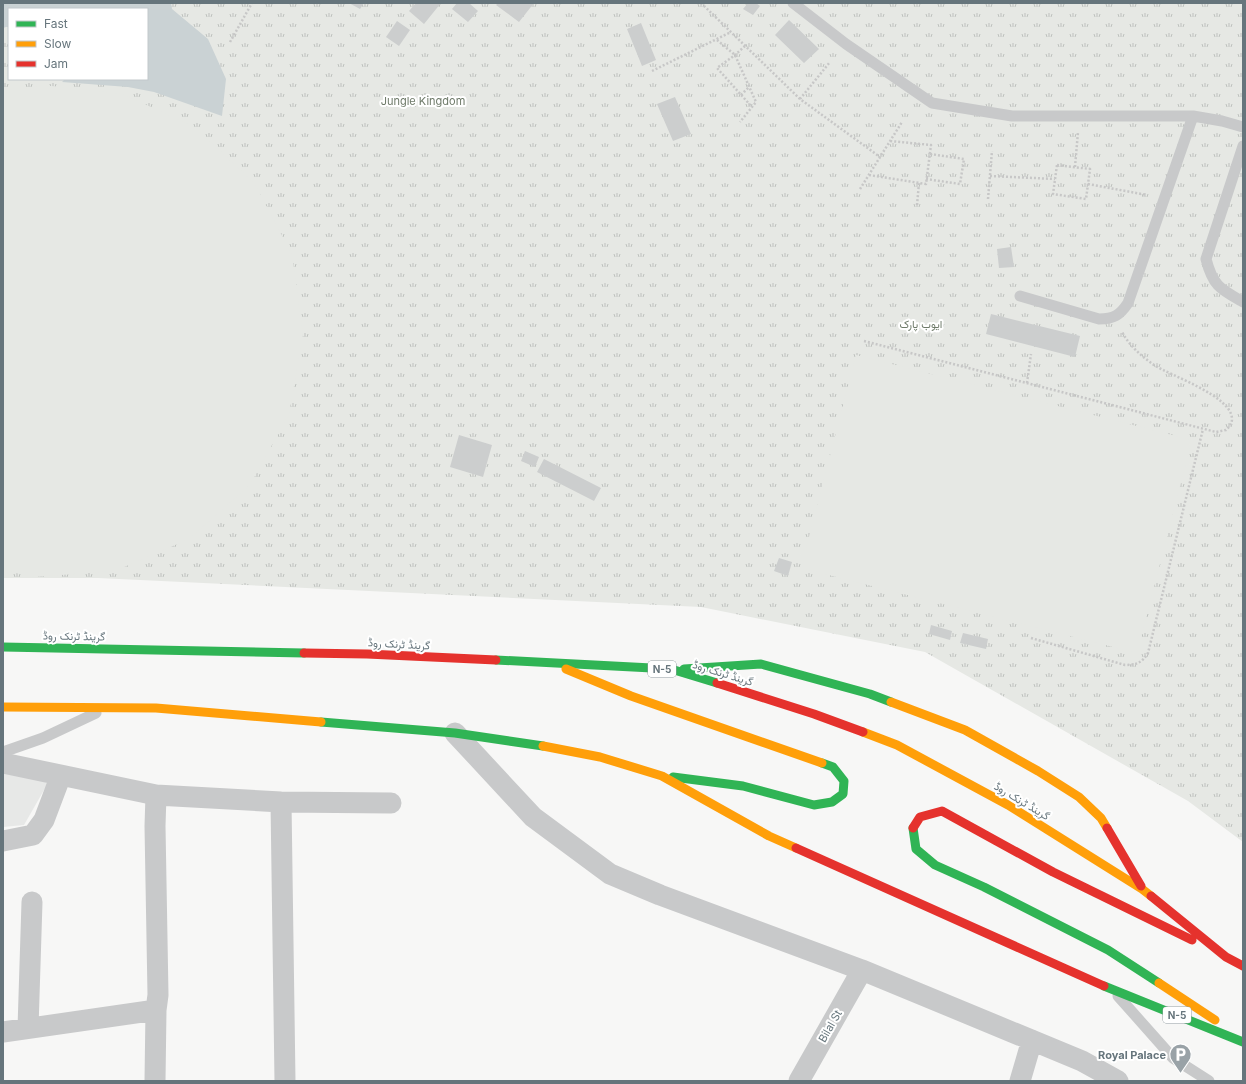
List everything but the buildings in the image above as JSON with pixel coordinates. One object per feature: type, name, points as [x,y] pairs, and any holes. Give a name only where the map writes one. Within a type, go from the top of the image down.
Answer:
[{"type":"highway","name":"گرینڈ ٹرنک روڈ","points":[[3,647],[367,654],[671,669],[814,714],[897,745],[1008,805],[1142,889],[1226,957],[1243,966]]},
{"type":"highway","points":[[550,663],[631,696],[833,767],[844,781],[843,794],[832,802],[814,804],[743,786],[662,776]]},
{"type":"highway","points":[[671,669],[761,664],[870,694],[965,730],[1038,771],[1079,797],[1101,818],[1142,889]]},
{"type":"highway","name":"N-5","points":[[3,707],[156,708],[455,733],[530,743],[600,757],[662,776],[769,836],[1110,988],[1243,1042]]},
{"type":"highway","points":[[1226,957],[1053,872],[942,811],[920,817],[913,829],[916,849],[935,866],[984,887],[1108,950],[1243,1038]]},
{"type":"street","points":[[455,733],[533,817],[610,874],[660,895],[862,970],[1082,1061],[1118,1081]]},
{"type":"street","points":[[3,763],[156,795],[281,802],[391,804]]},
{"type":"street","points":[[3,841],[33,835],[44,820],[61,775]]},
{"type":"street","points":[[155,1081],[156,1010],[158,995],[154,826],[156,795]]},
{"type":"street","points":[[281,802],[285,1081]]},
{"type":"street","points":[[28,1028],[32,902]]},
{"type":"street","name":"Bilal St","points":[[799,1081],[862,970]]},
{"type":"street","points":[[3,1032],[156,1010]]},
{"type":"street","points":[[1020,1081],[1032,1040]]},
{"type":"lane","points":[[793,3],[846,44],[932,103],[1012,116],[1193,116],[1222,121],[1243,127]]},
{"type":"lane","points":[[1020,296],[1099,319],[1114,317],[1122,312],[1128,303],[1193,116]]},
{"type":"lane","points":[[1243,146],[1240,162],[1206,260],[1210,274],[1220,288],[1243,302]]},
{"type":"lane","points":[[3,752],[43,738],[106,708]]},
{"type":"lane","points":[[1110,988],[1173,1058],[1209,1081]]},
{"type":"path","points":[[230,42],[252,3]]},
{"type":"path","points":[[701,3],[800,98],[880,157]]},
{"type":"path","points":[[652,71],[731,32]]},
{"type":"path","points":[[717,40],[735,55],[756,102],[740,122]]},
{"type":"path","points":[[745,46],[717,68],[752,107]]},
{"type":"path","points":[[800,98],[830,62]]},
{"type":"path","points":[[741,95],[750,87]]},
{"type":"path","points":[[1075,167],[1080,116]]},
{"type":"path","points":[[860,190],[902,122]]},
{"type":"path","points":[[869,176],[926,184],[931,145],[890,141]]},
{"type":"path","points":[[988,199],[992,151]]},
{"type":"path","points":[[926,179],[960,184],[964,159],[930,154]]},
{"type":"path","points":[[1057,164],[1075,167],[1090,169],[1086,199],[1053,194],[1057,164]]},
{"type":"path","points":[[990,176],[1055,179]]},
{"type":"path","points":[[916,205],[919,183]]},
{"type":"path","points":[[1088,184],[1136,192],[1164,200]]},
{"type":"path","points":[[864,341],[1203,429],[1216,432],[1226,430],[1232,419],[1228,409],[1222,402],[1207,392],[1155,366],[1140,355],[1126,339],[1114,317]]},
{"type":"path","points":[[1026,383],[1031,354]]},
{"type":"path","points":[[1031,638],[1125,665],[1134,665],[1145,659],[1148,653],[1203,429]]},
{"type":"shaded area","points":[[3,3],[171,3],[172,9],[208,39],[226,79],[222,116],[154,92],[128,87],[62,82],[64,80],[148,80],[148,8],[8,8],[8,26],[3,28]]},
{"type":"shaded area","points":[[3,768],[48,783],[24,825],[3,827]]},
{"type":"green space","name":"ایوب پارک","points":[[3,3],[1243,3],[1243,842],[1188,801],[925,652],[701,607],[98,578],[3,578]]},
{"type":"green space","points":[[43,85],[123,94],[196,128],[255,184],[292,255],[303,335],[289,414],[250,485],[189,539],[115,571],[33,577],[3,570],[3,94]]},
{"type":"green space","points":[[856,355],[1192,440],[1137,653],[801,568]]},
{"type":"traffic: fast","points":[[3,647],[304,653]]},
{"type":"traffic: fast","points":[[496,660],[671,669],[717,683]]},
{"type":"traffic: fast","points":[[684,669],[761,664],[870,694],[891,702]]},
{"type":"traffic: fast","points":[[321,722],[455,733],[543,746]]},
{"type":"traffic: fast","points":[[673,777],[743,786],[814,805],[832,802],[843,794],[844,781],[833,767],[822,763]]},
{"type":"traffic: fast","points":[[913,828],[916,849],[935,865],[984,887],[1108,950],[1159,983]]},
{"type":"traffic: fast","points":[[1104,986],[1243,1042]]},
{"type":"traffic: slow","points":[[566,669],[631,696],[822,763]]},
{"type":"traffic: slow","points":[[891,702],[965,730],[1038,771],[1079,797],[1101,818],[1107,828]]},
{"type":"traffic: slow","points":[[3,707],[156,708],[321,722]]},
{"type":"traffic: slow","points":[[863,732],[897,745],[1008,805],[1151,896]]},
{"type":"traffic: slow","points":[[543,746],[600,757],[662,776],[769,836],[796,848]]},
{"type":"traffic: slow","points":[[1159,983],[1215,1020]]},
{"type":"traffic: jam","points":[[304,653],[367,654],[496,660]]},
{"type":"traffic: jam","points":[[717,683],[814,714],[863,732]]},
{"type":"traffic: jam","points":[[913,828],[920,817],[942,811],[1053,872],[1192,940]]},
{"type":"traffic: jam","points":[[1107,828],[1141,886]]},
{"type":"traffic: jam","points":[[796,848],[1104,986]]},
{"type":"traffic: jam","points":[[1151,896],[1226,957],[1243,966]]},
{"type":"place","name":"Royal Palace","points":[[1181,1074]]},
{"type":"park label","name":"Jungle Kingdom","points":[[423,101]]}]
